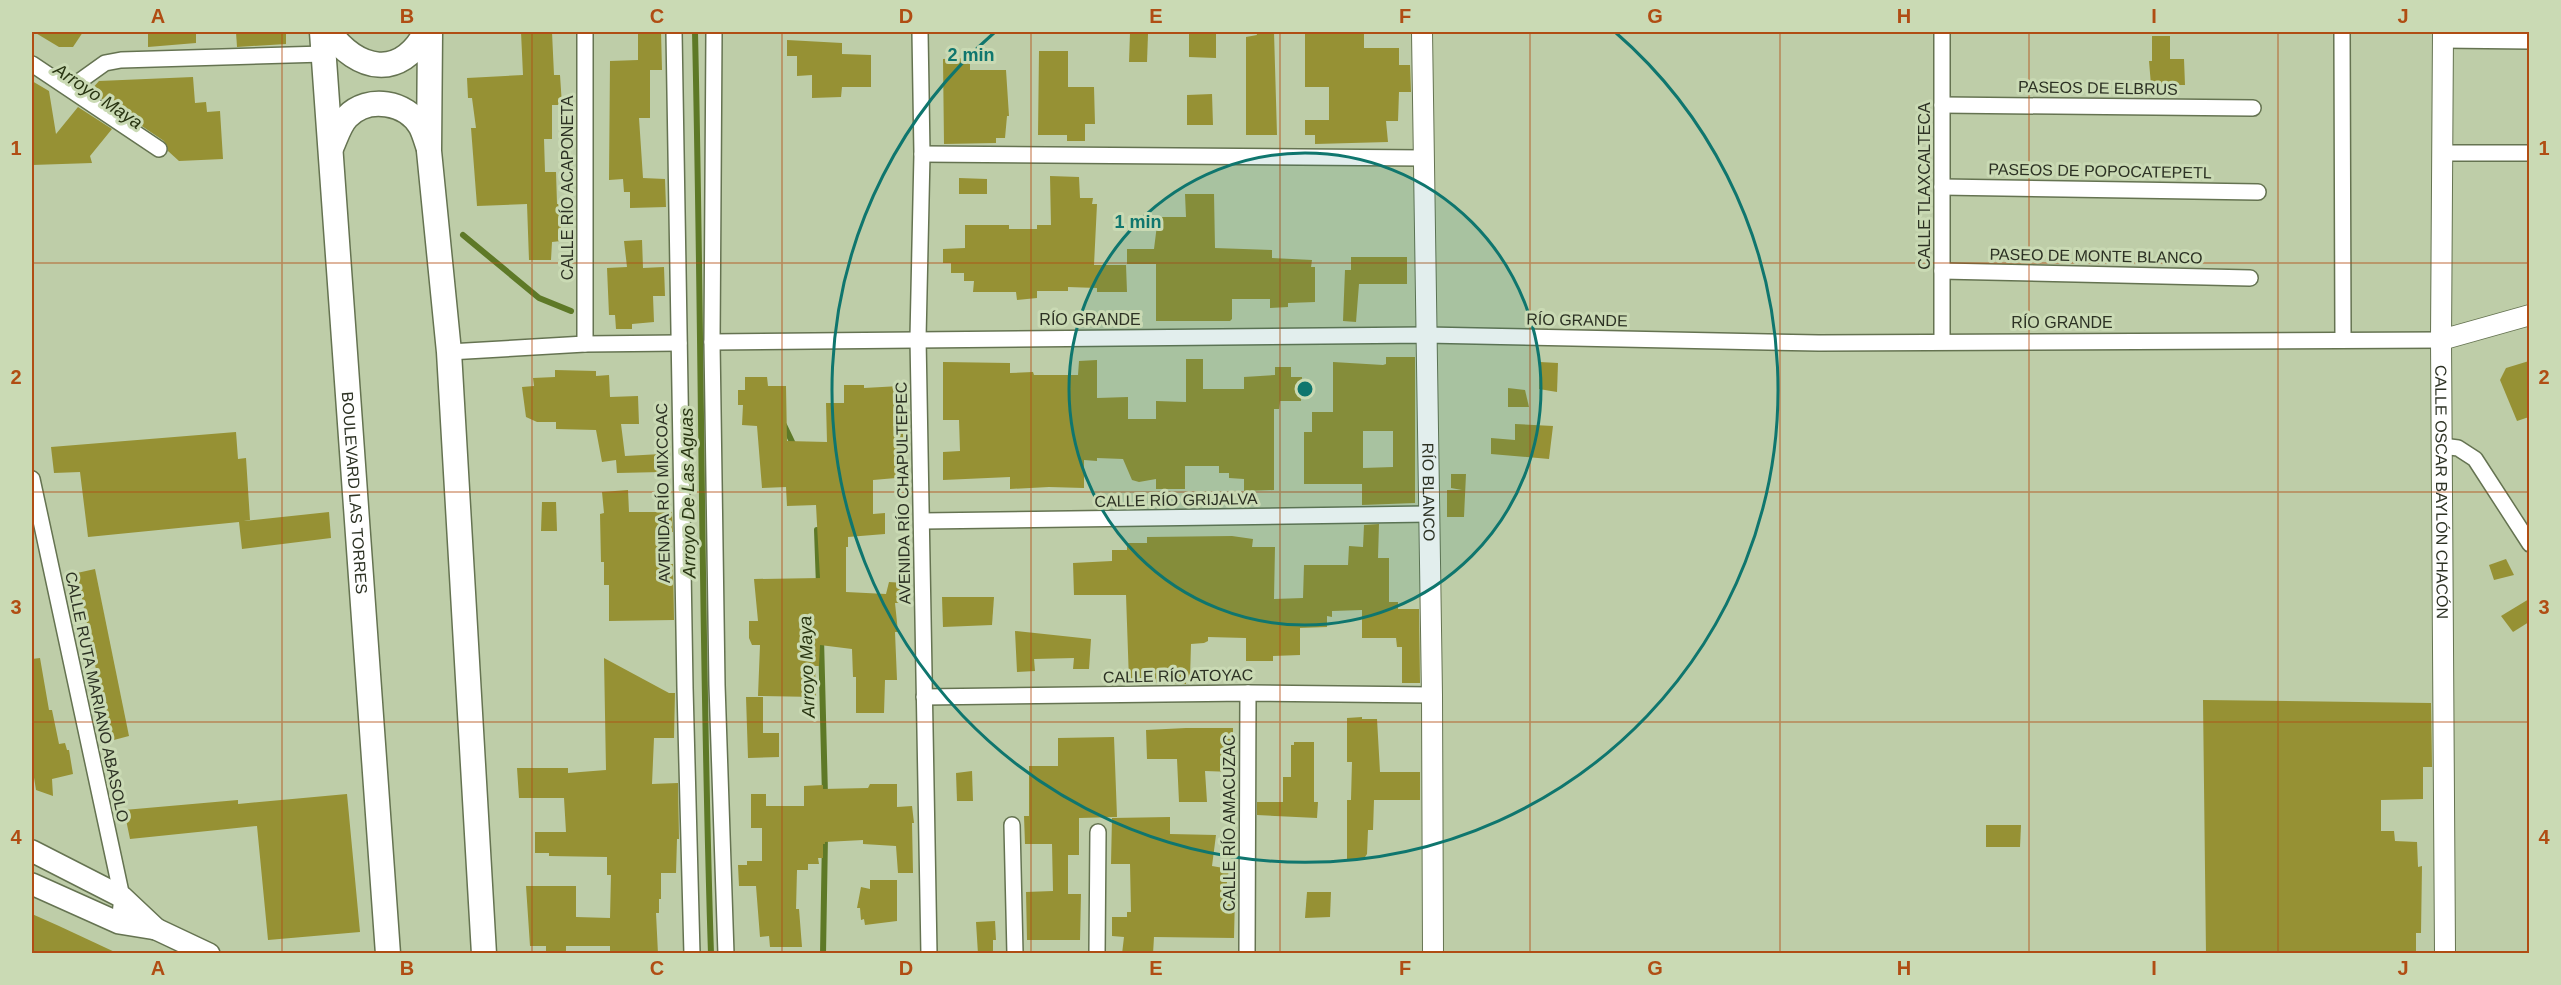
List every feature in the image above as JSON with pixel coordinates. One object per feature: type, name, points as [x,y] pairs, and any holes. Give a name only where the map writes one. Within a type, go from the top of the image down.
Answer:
[{"type":"main road","points":[[325,39],[339,45],[351,55],[374,65],[398,62],[409,55],[428,32]]},
{"type":"main road","points":[[428,32],[429,151],[449,352],[484,954]]},
{"type":"main road","name":"BOULEVARD LAS TORRES","points":[[325,39],[388,954]]},
{"type":"main road","points":[[331,148],[347,116],[375,103],[392,105],[407,112],[421,127],[429,151]]},
{"type":"main road","points":[[32,851],[122,897],[156,929],[201,952]]},
{"type":"main road","points":[[32,884],[119,923],[156,929]]},
{"type":"street","name":"CALLE RÍO ACAPONETA","points":[[585,32],[585,344]]},
{"type":"street","name":"AVENIDA RÍO MIXCOAC","points":[[674,32],[692,954]]},
{"type":"street","points":[[714,32],[712,342],[717,685],[726,954]]},
{"type":"street","name":"AVENIDA RÍO CHAPULTEPEC","points":[[920,32],[922,154],[918,338],[929,954]]},
{"type":"street","name":"RÍO BLANCO","points":[[1422,32],[1432,695],[1433,954]]},
{"type":"street","name":"CALLE TLAXCALTECA","points":[[1942,32],[1942,341]]},
{"type":"street","points":[[2342,32],[2343,339]]},
{"type":"street","points":[[2443,36],[2529,41]]},
{"type":"street","name":"CALLE OSCAR BAYLÓN CHACÓN","points":[[2443,36],[2441,340],[2445,954]]},
{"type":"street","points":[[70,88],[105,63],[325,39]]},
{"type":"street","points":[[32,64],[159,149]]},
{"type":"street","name":"PASEOS DE ELBRUS","points":[[1942,105],[2253,108]]},
{"type":"street","points":[[2442,153],[2529,153]]},
{"type":"street","points":[[922,154],[1423,158]]},
{"type":"street","name":"PASEOS DE POPOCATEPETL","points":[[1942,187],[2258,192]]},
{"type":"street","name":"PASEO DE MONTE BLANCO","points":[[1942,271],[2250,278]]},
{"type":"street","points":[[2441,340],[2529,315]]},
{"type":"street","name":"RÍO GRANDE","points":[[712,342],[1426,334],[1819,343],[2441,340]]},
{"type":"street","points":[[449,352],[585,344],[679,343]]},
{"type":"street","points":[[2442,446],[2458,448],[2475,459],[2529,544]]},
{"type":"street","name":"CALLE RUTA MARIANO ABASOLO","points":[[32,479],[122,897],[119,923]]},
{"type":"street","name":"CALLE RÍO GRIJALVA","points":[[923,521],[1429,514]]},
{"type":"street","name":"CALLE RÍO ATOYAC","points":[[924,697],[1248,693],[1432,695]]},
{"type":"street","name":"CALLE RÍO AMACUZAC","points":[[1247,954],[1248,693]]},
{"type":"street","points":[[1012,825],[1015,954]]},
{"type":"street","points":[[1097,954],[1098,832]]},
{"type":"building","points":[[34,32],[83,32],[73,47],[59,47]]},
{"type":"building","points":[[148,32],[196,32],[196,43],[148,47]]},
{"type":"building","points":[[236,32],[286,32],[286,44],[237,47]]},
{"type":"building","points":[[521,32],[552,32],[554,75],[560,75],[562,105],[552,105],[552,139],[544,139],[545,172],[556,172],[557,204],[561,204],[561,241],[552,242],[551,260],[529,260],[527,204],[477,206],[471,128],[476,128],[472,98],[468,98],[467,78],[523,75]]},
{"type":"building","points":[[638,32],[661,32],[662,70],[650,70],[650,118],[639,118],[643,178],[665,179],[666,207],[630,208],[630,192],[624,192],[623,179],[609,180],[610,61],[638,60]]},
{"type":"building","points":[[1189,32],[1216,32],[1216,58],[1189,57]]},
{"type":"building","points":[[1256,32],[1274,32],[1277,135],[1246,135],[1246,37],[1257,35]]},
{"type":"building","points":[[1305,32],[1364,33],[1364,48],[1399,48],[1399,65],[1410,65],[1411,92],[1399,92],[1398,121],[1386,121],[1388,142],[1315,144],[1315,135],[1305,135],[1305,120],[1329,120],[1329,87],[1305,87]]},
{"type":"building","points":[[1130,33],[1148,34],[1147,62],[1129,62]]},
{"type":"building","points":[[2152,36],[2170,36],[2170,59],[2184,59],[2185,85],[2151,85],[2149,61],[2152,61]]},
{"type":"building","points":[[787,40],[842,43],[842,54],[871,55],[871,87],[842,87],[841,97],[812,98],[812,75],[797,76],[797,56],[787,56]]},
{"type":"building","points":[[1039,51],[1068,51],[1068,87],[1094,87],[1095,124],[1085,124],[1085,141],[1067,141],[1067,135],[1038,135]]},
{"type":"building","points":[[970,58],[970,70],[1006,70],[1009,116],[1007,116],[1005,138],[996,138],[996,143],[944,144],[943,59]]},
{"type":"building","points":[[193,77],[195,103],[206,102],[207,112],[220,111],[223,159],[179,161],[168,151],[164,141],[90,91],[99,81]]},
{"type":"building","points":[[32,81],[49,91],[56,134],[78,107],[112,129],[90,156],[92,163],[32,165]]},
{"type":"building","points":[[1212,94],[1213,125],[1187,125],[1187,95]]},
{"type":"building","points":[[1050,176],[1079,177],[1080,198],[1093,198],[1092,204],[1097,204],[1094,265],[1126,265],[1127,292],[1097,292],[1097,288],[1068,287],[1068,291],[1037,291],[1037,298],[1017,300],[1016,292],[973,292],[974,281],[964,281],[964,273],[951,273],[951,263],[943,263],[943,249],[965,248],[965,225],[1009,225],[1009,229],[1037,229],[1037,225],[1051,225]]},
{"type":"building","points":[[959,178],[987,179],[987,194],[959,194]]},
{"type":"building","points":[[1185,194],[1214,194],[1215,248],[1272,250],[1272,258],[1312,260],[1311,267],[1315,267],[1315,302],[1288,303],[1288,307],[1270,308],[1270,299],[1232,299],[1232,319],[1230,321],[1156,321],[1156,264],[1127,264],[1127,249],[1154,249],[1158,217],[1186,217]]},
{"type":"building","points":[[642,240],[643,268],[664,267],[665,296],[653,296],[654,322],[632,324],[632,329],[616,329],[615,315],[609,315],[607,268],[627,267],[624,241]]},
{"type":"building","points":[[1351,257],[1407,257],[1407,284],[1359,284],[1356,322],[1343,321],[1345,270],[1351,270]]},
{"type":"building","points":[[1386,357],[1415,357],[1415,503],[1362,505],[1362,484],[1304,484],[1304,432],[1312,432],[1312,412],[1333,412],[1333,362],[1386,364]],"holes":[[[1363,431],[1393,431],[1393,467],[1363,468]]]},
{"type":"building","points":[[1186,359],[1203,359],[1203,389],[1244,389],[1244,377],[1275,375],[1275,367],[1291,367],[1291,377],[1302,377],[1301,401],[1280,401],[1279,409],[1274,409],[1274,490],[1244,491],[1244,479],[1229,478],[1229,473],[1219,473],[1219,466],[1185,466],[1185,489],[1156,489],[1156,479],[1139,482],[1132,480],[1123,459],[1097,458],[1097,461],[1084,460],[1084,488],[1010,489],[1010,477],[943,480],[943,452],[960,451],[959,420],[943,420],[943,362],[1010,363],[1010,373],[1078,375],[1079,361],[1097,360],[1097,398],[1128,397],[1128,419],[1156,419],[1156,401],[1186,402]]},
{"type":"building","points":[[2529,361],[2529,417],[2517,421],[2500,380],[2506,368]]},
{"type":"building","points":[[1540,362],[1558,363],[1557,392],[1539,389]]},
{"type":"building","points":[[555,370],[596,371],[596,376],[609,375],[610,397],[638,396],[639,424],[621,424],[625,456],[661,454],[662,472],[617,473],[616,460],[602,462],[596,430],[556,429],[556,422],[537,422],[526,417],[522,387],[534,386],[533,378],[555,377]]},
{"type":"building","points":[[745,377],[767,377],[768,386],[786,386],[787,441],[827,442],[826,403],[844,403],[844,385],[864,385],[864,388],[900,386],[900,402],[903,402],[904,475],[896,474],[896,478],[873,480],[873,514],[885,513],[885,534],[848,537],[848,547],[846,547],[846,592],[886,594],[889,582],[904,583],[903,603],[895,603],[898,632],[895,632],[897,680],[885,680],[884,713],[856,713],[856,677],[853,677],[852,649],[820,645],[819,666],[815,666],[816,697],[758,696],[760,645],[752,645],[749,638],[749,621],[758,621],[754,579],[820,578],[816,505],[787,506],[786,487],[762,488],[757,426],[742,425],[743,405],[738,405],[738,390],[745,390]]},
{"type":"building","points":[[1508,388],[1525,390],[1529,407],[1508,407]]},
{"type":"building","points":[[1515,424],[1553,426],[1549,459],[1491,454],[1491,438],[1515,440]]},
{"type":"building","points":[[236,432],[238,459],[246,458],[250,520],[244,521],[329,512],[331,538],[242,549],[239,522],[88,537],[80,472],[54,473],[51,447]]},
{"type":"building","points":[[1451,474],[1466,474],[1464,517],[1447,517],[1447,490],[1462,490],[1451,488]]},
{"type":"building","points":[[628,490],[629,512],[672,512],[673,532],[662,532],[662,564],[673,564],[674,620],[609,621],[609,585],[604,585],[604,562],[601,562],[600,514],[604,513],[602,492]]},
{"type":"building","points":[[542,502],[556,502],[557,531],[541,531]]},
{"type":"building","points":[[1379,524],[1378,558],[1389,558],[1389,602],[1398,602],[1398,609],[1419,609],[1420,683],[1402,683],[1402,647],[1397,647],[1396,638],[1362,638],[1362,610],[1332,611],[1332,617],[1327,616],[1327,627],[1300,628],[1300,655],[1273,656],[1273,661],[1246,661],[1246,638],[1208,637],[1208,641],[1204,643],[1191,644],[1190,679],[1186,679],[1186,684],[1129,681],[1126,595],[1074,595],[1073,563],[1112,561],[1112,550],[1127,550],[1127,543],[1147,543],[1147,537],[1232,536],[1253,539],[1252,547],[1275,547],[1274,599],[1303,598],[1304,565],[1348,565],[1349,546],[1363,547],[1364,525]]},
{"type":"building","points":[[2506,559],[2514,575],[2494,580],[2489,565]]},
{"type":"building","points":[[95,569],[129,736],[110,741],[77,573]]},
{"type":"building","points":[[942,597],[994,597],[992,625],[943,627]]},
{"type":"building","points":[[2529,599],[2529,622],[2513,632],[2501,616]]},
{"type":"building","points":[[1015,631],[1091,639],[1089,669],[1073,669],[1074,658],[1034,659],[1035,671],[1017,672]]},
{"type":"building","points":[[40,658],[49,710],[52,710],[59,744],[65,743],[69,750],[73,774],[52,779],[53,796],[36,790],[32,765],[32,659]]},
{"type":"building","points":[[604,658],[669,693],[675,693],[674,738],[654,738],[652,784],[678,783],[679,839],[677,839],[676,873],[661,873],[661,899],[659,899],[659,913],[656,913],[658,954],[610,954],[610,946],[566,946],[566,953],[546,953],[546,946],[530,946],[526,886],[576,886],[576,917],[610,918],[611,875],[607,875],[607,857],[549,856],[549,853],[535,853],[535,832],[566,832],[564,798],[519,798],[517,768],[568,768],[568,773],[606,770]]},
{"type":"building","points":[[746,697],[763,697],[763,733],[779,733],[779,757],[748,758]]},
{"type":"building","points":[[2203,700],[2431,703],[2432,767],[2423,767],[2423,799],[2381,800],[2381,831],[2394,831],[2395,841],[2417,842],[2418,867],[2422,866],[2421,933],[2416,933],[2416,954],[2206,954]]},
{"type":"building","points":[[1362,717],[1362,719],[1377,719],[1380,772],[1420,772],[1420,800],[1374,800],[1373,830],[1368,830],[1367,854],[1363,860],[1347,860],[1347,800],[1351,800],[1352,762],[1347,762],[1347,718]]},
{"type":"building","points":[[1233,728],[1233,772],[1205,771],[1207,802],[1179,802],[1177,759],[1147,759],[1146,730]]},
{"type":"building","points":[[1114,737],[1117,817],[1079,818],[1079,855],[1068,855],[1068,894],[1081,894],[1080,940],[1027,940],[1026,892],[1053,891],[1052,844],[1025,844],[1024,816],[1029,816],[1029,766],[1058,766],[1058,738]]},
{"type":"building","points":[[1294,742],[1314,742],[1314,802],[1318,802],[1317,818],[1257,815],[1257,802],[1283,802],[1283,777],[1291,777],[1291,745],[1294,745]]},
{"type":"building","points":[[972,771],[973,801],[957,801],[956,773]]},
{"type":"building","points":[[870,784],[897,784],[897,807],[912,806],[913,873],[898,873],[896,846],[863,844],[863,840],[825,842],[823,858],[818,858],[819,864],[808,864],[808,870],[797,870],[796,909],[799,909],[802,947],[770,947],[769,936],[760,937],[756,886],[739,886],[738,865],[747,865],[747,861],[762,861],[762,828],[751,828],[751,794],[766,794],[766,806],[804,806],[804,786],[823,785],[823,789],[868,788]]},
{"type":"building","points":[[347,794],[360,932],[268,940],[257,826],[130,839],[124,810],[238,800],[238,804]]},
{"type":"building","points":[[1170,817],[1170,834],[1216,835],[1212,866],[1229,869],[1225,895],[1235,895],[1234,938],[1154,937],[1153,954],[1122,954],[1124,937],[1112,936],[1112,917],[1127,917],[1127,912],[1131,912],[1130,864],[1111,864],[1112,818]]},
{"type":"building","points":[[1986,825],[2021,825],[2020,847],[1986,847]]},
{"type":"building","points":[[870,880],[897,880],[897,921],[865,925],[864,919],[861,920],[860,908],[857,908],[861,887],[870,889]]},
{"type":"building","points":[[1307,892],[1331,892],[1330,917],[1305,918]]},
{"type":"building","points":[[32,914],[59,926],[119,954],[32,954]]},
{"type":"building","points":[[995,921],[996,940],[993,940],[993,954],[978,954],[976,922]]},
{"type":"waterway","name":"Arroyo De Las Aguas","points":[[695,32],[705,723],[711,954]]},
{"type":"waterway","name":"Arroyo Maya","points":[[463,235],[539,298],[571,311]]},
{"type":"waterway","name":"Arroyo Maya","points":[[784,425],[794,446]]},
{"type":"waterway","name":"Arroyo Maya","points":[[817,530],[819,586]]},
{"type":"waterway","name":"Arroyo Maya","points":[[821,638],[825,796]]},
{"type":"waterway","name":"Arroyo Maya","points":[[823,954],[825,836]]}]
